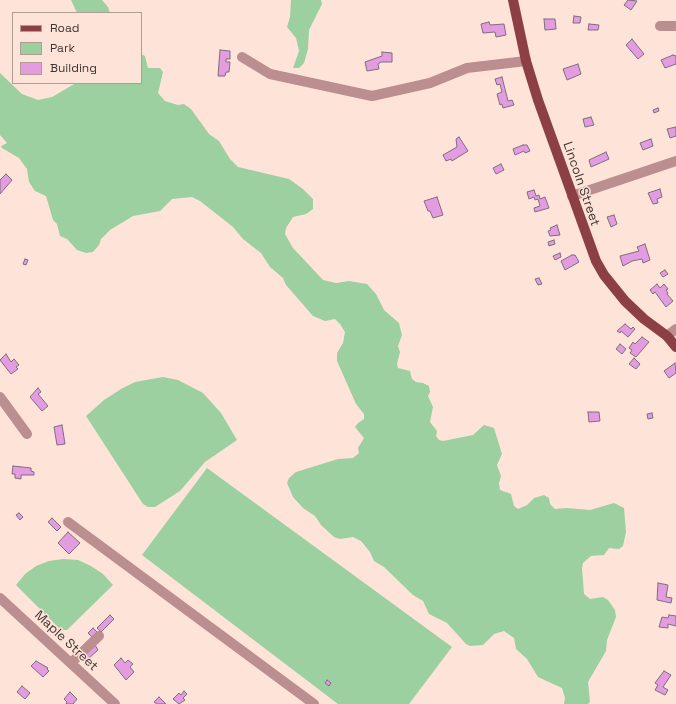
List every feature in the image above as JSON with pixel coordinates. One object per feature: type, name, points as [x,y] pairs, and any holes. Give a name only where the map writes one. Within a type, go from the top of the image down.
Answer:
[{"type":"main road","name":"Lincoln Street","points":[[513,0],[526,61],[589,244],[604,275],[625,301],[644,319],[667,336],[676,347]]},
{"type":"street","points":[[660,26],[676,26]]},
{"type":"street","points":[[242,57],[270,74],[372,96],[407,90],[430,83],[467,68],[526,61]]},
{"type":"street","points":[[572,196],[676,161]]},
{"type":"street","points":[[667,336],[676,329]]},
{"type":"street","points":[[1,402],[27,434]]},
{"type":"street","points":[[68,522],[314,704]]},
{"type":"street","name":"Maple Street","points":[[0,598],[115,704]]},
{"type":"street","points":[[71,663],[99,636]]},
{"type":"green space","points":[[71,0],[102,0],[108,7],[110,12],[77,12]]},
{"type":"green space","points":[[291,0],[321,0],[322,4],[309,30],[308,49],[304,63],[299,68],[293,68],[299,51],[296,38],[287,27],[290,17]]},
{"type":"green space","points":[[142,54],[145,56],[148,68],[160,68],[163,72],[158,93],[165,101],[178,105],[184,104],[191,109],[209,134],[219,141],[230,159],[238,167],[289,179],[303,189],[313,199],[313,209],[306,214],[293,217],[286,228],[285,234],[293,248],[323,280],[336,283],[349,281],[367,284],[376,294],[384,310],[399,323],[402,335],[398,346],[400,352],[397,364],[398,368],[410,371],[412,379],[416,382],[429,386],[430,392],[428,396],[433,407],[430,422],[437,431],[436,436],[439,440],[443,441],[473,435],[484,425],[494,428],[502,454],[497,465],[501,476],[499,483],[500,490],[511,494],[514,506],[518,509],[527,505],[534,498],[544,495],[549,498],[550,504],[555,509],[567,508],[590,510],[614,503],[624,508],[626,532],[623,546],[619,549],[609,548],[604,555],[591,556],[583,563],[582,568],[584,594],[590,599],[603,597],[608,600],[615,610],[616,617],[607,640],[606,651],[588,682],[590,702],[588,704],[564,704],[565,698],[562,688],[538,677],[527,659],[516,649],[514,638],[504,631],[494,634],[483,645],[470,646],[466,644],[447,623],[429,614],[423,601],[413,595],[384,567],[374,561],[370,552],[361,541],[353,537],[340,539],[334,537],[321,525],[315,516],[303,508],[293,497],[287,483],[289,478],[296,472],[338,459],[353,458],[359,453],[358,448],[364,438],[355,427],[364,419],[364,414],[356,404],[337,361],[337,353],[343,343],[345,332],[340,324],[335,319],[325,321],[313,316],[286,285],[283,278],[270,267],[261,253],[243,239],[233,227],[200,201],[192,197],[172,199],[160,211],[133,216],[110,230],[101,239],[99,245],[93,252],[86,253],[77,250],[67,239],[60,236],[57,224],[53,220],[46,196],[35,191],[29,182],[27,169],[19,158],[1,146],[7,143],[0,135],[0,73],[22,94],[38,100],[52,97],[74,84],[142,84]]},
{"type":"green space","points":[[163,377],[178,380],[203,393],[221,413],[237,440],[205,462],[180,491],[155,507],[148,507],[143,504],[86,416],[104,400],[121,389],[135,382]]},
{"type":"green space","points":[[207,468],[452,647],[409,704],[338,704],[142,555]]},
{"type":"green space","points":[[63,559],[78,560],[91,566],[103,574],[113,585],[67,630],[61,630],[16,585],[25,574],[36,566],[49,561]]},
{"type":"building","points":[[628,0],[637,1],[631,10],[624,5]]},
{"type":"building","points":[[574,16],[581,17],[580,23],[573,23]]},
{"type":"building","points":[[544,19],[555,19],[556,29],[545,30]]},
{"type":"building","points":[[489,22],[490,25],[504,24],[506,35],[496,37],[495,32],[483,33],[481,24]]},
{"type":"building","points":[[589,24],[599,25],[598,30],[588,30]]},
{"type":"building","points":[[632,39],[644,54],[638,59],[626,45]]},
{"type":"building","points":[[220,50],[230,51],[230,59],[226,59],[226,62],[230,62],[229,72],[226,72],[225,76],[218,76]]},
{"type":"building","points":[[382,52],[392,53],[392,62],[381,62],[378,64],[379,69],[367,71],[365,62],[382,56]]},
{"type":"building","points":[[673,55],[676,56],[676,64],[665,68],[661,60]]},
{"type":"building","points":[[578,64],[581,74],[567,80],[563,69]]},
{"type":"building","points":[[502,77],[508,101],[512,100],[514,105],[503,108],[502,104],[500,105],[497,94],[502,92],[500,84],[497,85],[495,79]]},
{"type":"building","points":[[658,108],[659,111],[654,113],[653,110]]},
{"type":"building","points":[[591,117],[594,125],[585,127],[583,119]]},
{"type":"building","points":[[676,127],[676,136],[670,138],[667,129]]},
{"type":"building","points":[[459,137],[468,151],[452,161],[451,159],[446,161],[443,155],[457,147],[456,139]]},
{"type":"building","points":[[651,139],[653,146],[643,150],[640,143]]},
{"type":"building","points":[[527,145],[530,151],[525,153],[524,151],[515,155],[513,149]]},
{"type":"building","points":[[606,152],[609,159],[591,167],[589,160]]},
{"type":"building","points":[[501,164],[504,170],[496,174],[493,168]]},
{"type":"building","points":[[6,174],[12,180],[0,194],[0,180]]},
{"type":"building","points":[[660,189],[662,197],[657,199],[658,203],[653,204],[648,193]]},
{"type":"building","points":[[534,190],[536,196],[539,195],[540,199],[545,197],[549,208],[535,212],[534,208],[540,206],[538,199],[535,200],[534,197],[529,199],[527,192]]},
{"type":"building","points":[[437,197],[443,215],[433,218],[424,201]]},
{"type":"building","points":[[614,215],[617,224],[611,227],[607,217]]},
{"type":"building","points":[[557,225],[560,235],[550,236],[548,231],[551,230],[550,228]]},
{"type":"building","points":[[554,240],[555,244],[549,246],[548,242]]},
{"type":"building","points":[[645,244],[650,260],[643,263],[642,259],[632,261],[623,266],[620,256],[639,251],[637,247]]},
{"type":"building","points":[[560,253],[561,257],[555,260],[553,256]]},
{"type":"building","points":[[575,255],[579,262],[565,270],[561,261]]},
{"type":"building","points":[[25,259],[28,260],[26,265],[23,264]]},
{"type":"building","points":[[665,270],[668,274],[663,277],[660,273]]},
{"type":"building","points":[[539,278],[542,284],[538,285],[535,279]]},
{"type":"building","points":[[657,284],[660,288],[664,284],[668,289],[666,290],[668,293],[667,294],[673,301],[666,307],[655,292],[653,294],[650,290]]},
{"type":"building","points":[[625,324],[631,329],[633,327],[635,329],[628,337],[621,331],[620,333],[617,331]]},
{"type":"building","points":[[642,337],[649,342],[636,357],[630,353],[632,350],[629,348],[633,342],[635,344]]},
{"type":"building","points":[[620,344],[626,349],[622,354],[616,349]]},
{"type":"building","points":[[6,354],[11,362],[14,359],[19,365],[16,367],[18,369],[11,374],[0,360]]},
{"type":"building","points":[[634,358],[640,364],[636,369],[629,364]]},
{"type":"building","points":[[675,363],[676,373],[669,378],[664,371]]},
{"type":"building","points":[[38,388],[41,392],[38,394],[48,406],[42,411],[30,397]]},
{"type":"building","points":[[588,412],[599,412],[600,421],[589,422]]},
{"type":"building","points":[[652,413],[653,418],[648,419],[647,414]]},
{"type":"building","points":[[62,425],[65,444],[57,445],[54,427]]},
{"type":"building","points":[[13,466],[31,468],[34,475],[21,475],[21,479],[15,478],[15,474],[12,474]]},
{"type":"building","points":[[19,513],[23,517],[20,520],[16,515]]},
{"type":"building","points":[[52,518],[61,527],[57,531],[48,522]]},
{"type":"building","points":[[68,532],[80,543],[69,554],[58,543]]},
{"type":"building","points":[[658,583],[668,585],[666,597],[672,598],[671,603],[657,600]]},
{"type":"building","points":[[110,615],[114,619],[101,632],[97,628]]},
{"type":"building","points":[[669,615],[676,616],[676,626],[668,624],[668,628],[659,627],[662,617],[668,618]]},
{"type":"building","points":[[93,628],[99,634],[94,639],[88,633]]},
{"type":"building","points":[[95,645],[98,650],[88,659],[83,653]]},
{"type":"building","points":[[121,658],[125,663],[128,660],[133,664],[130,667],[134,672],[126,680],[114,665]]},
{"type":"building","points":[[36,661],[48,668],[47,669],[49,671],[43,677],[31,666]]},
{"type":"building","points":[[664,671],[671,675],[663,687],[668,690],[665,695],[655,690],[658,685],[655,683]]},
{"type":"building","points":[[327,680],[331,683],[329,686],[325,683]]},
{"type":"building","points":[[22,686],[30,693],[25,699],[17,692]]},
{"type":"building","points":[[184,691],[187,694],[183,698],[185,700],[179,704],[173,699],[179,693],[181,695]]},
{"type":"building","points":[[70,692],[77,699],[73,704],[66,704],[67,702],[64,699]]},
{"type":"building","points":[[159,697],[166,704],[157,704],[154,702]]}]
